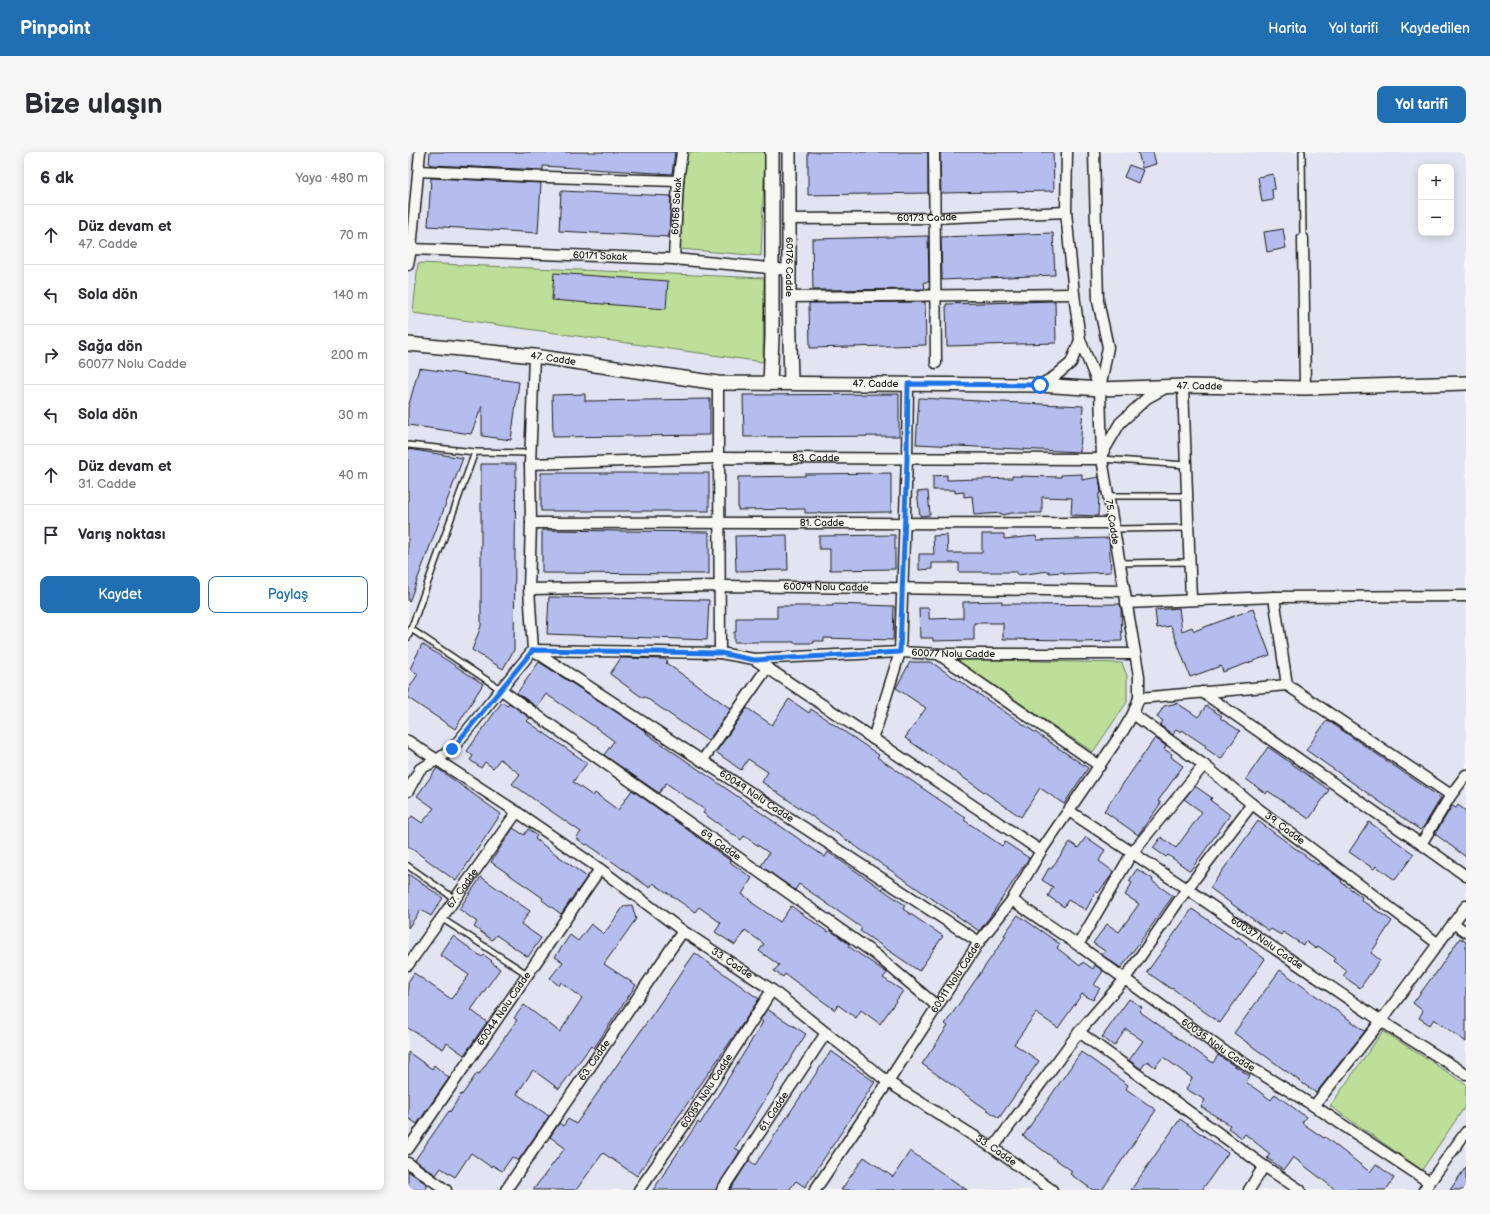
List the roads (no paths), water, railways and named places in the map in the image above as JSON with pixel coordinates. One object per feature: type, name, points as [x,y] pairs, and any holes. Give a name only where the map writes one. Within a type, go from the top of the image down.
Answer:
[{"type":"street","points":[[408,266],[411,249],[420,152]]},
{"type":"street","name":"60168 Sokak","points":[[674,259],[678,181],[682,152]]},
{"type":"street","points":[[770,383],[772,337],[772,152]]},
{"type":"street","name":"60176 Cadde","points":[[789,152],[788,270],[791,383]]},
{"type":"street","points":[[934,152],[936,363]]},
{"type":"street","points":[[1067,152],[1066,212],[1080,340],[1100,389]]},
{"type":"street","points":[[1094,152],[1098,301],[1108,347],[1100,389]]},
{"type":"street","points":[[419,171],[678,181]]},
{"type":"street","name":"60173 Cadde","points":[[789,219],[934,218],[1066,212]]},
{"type":"street","points":[[1303,238],[1305,388]]},
{"type":"street","name":"60171 Sokak","points":[[411,249],[674,259],[788,270]]},
{"type":"street","points":[[789,297],[1074,294]]},
{"type":"street","points":[[1040,385],[1054,377],[1071,363],[1080,340]]},
{"type":"street","name":"47. Cadde","points":[[408,344],[534,356],[718,383],[1040,385],[1100,389],[1183,386],[1305,388],[1466,383]]},
{"type":"street","points":[[408,791],[420,769],[437,760],[452,749],[533,650],[528,589],[531,523],[530,453],[534,356]]},
{"type":"street","points":[[718,383],[720,653]]},
{"type":"street","points":[[874,739],[900,652],[907,458],[908,384]]},
{"type":"street","points":[[1183,386],[1191,600]]},
{"type":"street","points":[[1102,457],[1120,423],[1147,398],[1166,387]]},
{"type":"street","name":"75. Cadde","points":[[1100,389],[1102,457],[1134,654],[1139,676],[1139,698]]},
{"type":"street","name":"83. Cadde","points":[[530,464],[719,458],[1102,457]]},
{"type":"street","name":"81. Cadde","points":[[531,523],[719,522],[1113,526]]},
{"type":"street","name":"60079 Nolu Cadde","points":[[528,589],[720,586],[1124,591]]},
{"type":"street","points":[[1126,603],[1274,597],[1466,596]]},
{"type":"street","points":[[1274,597],[1287,685]]},
{"type":"street","name":"60077 Nolu Cadde","points":[[533,650],[720,653],[754,660],[900,652],[938,654],[1134,654]]},
{"type":"street","name":"60049 Nolu Cadde","points":[[533,650],[979,942]]},
{"type":"street","points":[[938,654],[1100,766]]},
{"type":"street","points":[[754,660],[1042,851]]},
{"type":"street","points":[[702,761],[766,668]]},
{"type":"street","points":[[1139,698],[1287,685],[1451,795]]},
{"type":"street","name":"69. Cadde","points":[[500,689],[875,954],[937,1006]]},
{"type":"street","points":[[1202,692],[1466,876]]},
{"type":"street","name":"60011 Nolu Cadde","points":[[815,1190],[888,1082],[979,942],[1012,900],[1042,851],[1100,766],[1133,714],[1139,698]]},
{"type":"street","name":"39. Cadde","points":[[1133,714],[1204,765],[1252,804],[1437,944]]},
{"type":"street","name":"33. Cadde","points":[[408,741],[517,812],[600,869],[684,931],[772,990],[888,1082],[993,1148],[1052,1190]]},
{"type":"street","points":[[1078,946],[1132,852],[1204,765]]},
{"type":"street","points":[[1420,844],[1451,795],[1466,775]]},
{"type":"street","points":[[993,1148],[1079,1032],[1124,980],[1187,889],[1252,804]]},
{"type":"street","name":"60037 Nolu Cadde","points":[[1069,811],[1381,1021],[1466,1074]]},
{"type":"street","name":"67. Cadde","points":[[408,965],[517,812]]},
{"type":"street","name":"60044 Nolu Cadde","points":[[410,1142],[600,869]]},
{"type":"street","name":"60035 Nolu Cadde","points":[[1012,900],[1224,1051],[1314,1106],[1427,1186]]},
{"type":"street","points":[[1314,1106],[1381,1021],[1466,906]]},
{"type":"street","points":[[1453,923],[1466,932]]},
{"type":"street","name":"63. Cadde","points":[[506,1190],[684,931]]},
{"type":"street","name":"60059 Nolu Cadde","points":[[639,1190],[695,1110],[772,990]]},
{"type":"street","points":[[1079,1032],[1264,1166],[1300,1190]]},
{"type":"street","name":"61. Cadde","points":[[722,1190],[826,1033]]},
{"type":"street","points":[[1427,1186],[1466,1132]]},
{"type":"street","points":[[408,1163],[446,1190]]},
{"type":"street","points":[[1249,1190],[1264,1166]]},
{"type":"lane","points":[[1302,152],[1303,238]]},
{"type":"lane","points":[[408,444],[475,452],[530,453]]},
{"type":"lane","points":[[408,637],[475,452]]},
{"type":"lane","points":[[1102,457],[1186,465]]},
{"type":"lane","points":[[1108,496],[1187,496]]},
{"type":"lane","points":[[1113,526],[1188,528]]},
{"type":"lane","points":[[1119,563],[1189,562]]},
{"type":"lane","points":[[411,629],[500,689]]},
{"type":"lane","points":[[408,866],[455,899]]},
{"type":"lane","points":[[441,918],[527,974]]}]
